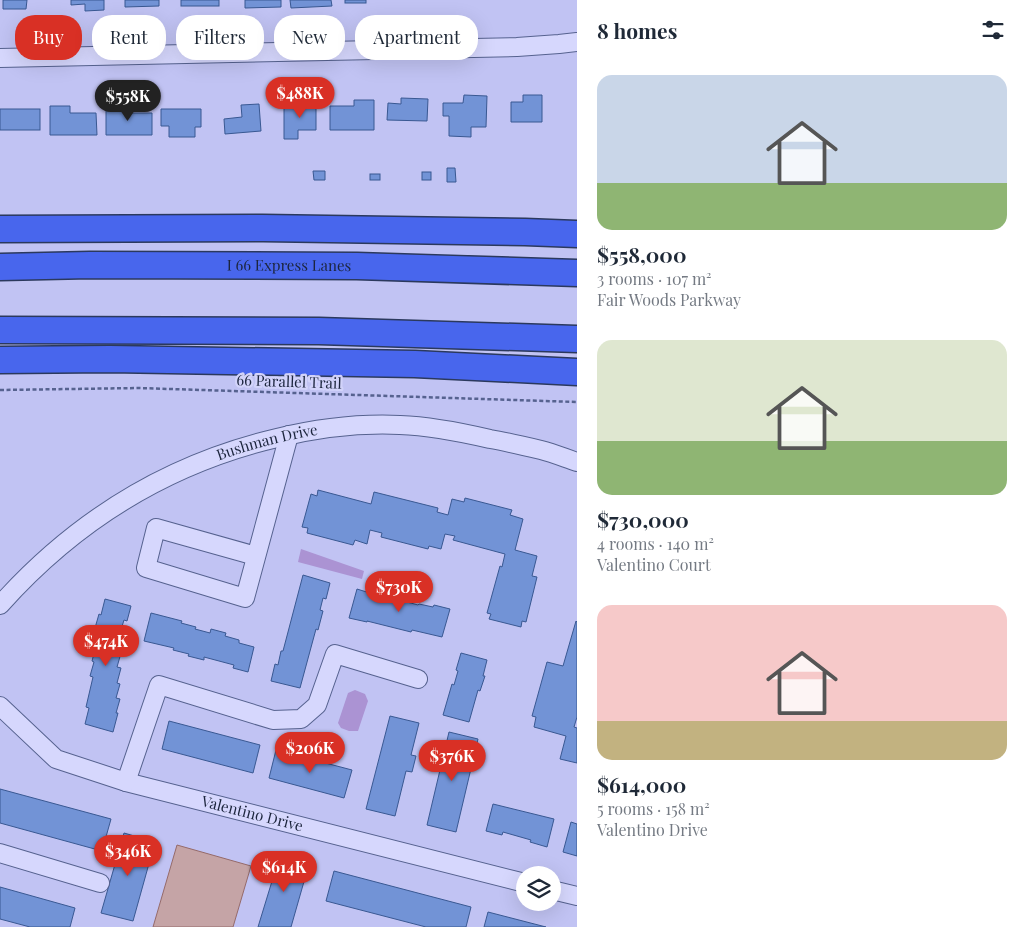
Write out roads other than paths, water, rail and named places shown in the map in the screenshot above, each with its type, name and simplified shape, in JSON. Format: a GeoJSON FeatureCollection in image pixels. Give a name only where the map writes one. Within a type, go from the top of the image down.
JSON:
{"type":"FeatureCollection","features":[{"type":"Feature","properties":{"kind":"highway"},"geometry":{"type":"LineString","coordinates":[[0,229],[262,228],[577,234]]}},
{"type":"Feature","properties":{"kind":"highway","name":"I 66 Express Lanes"},"geometry":{"type":"LineString","coordinates":[[0,267],[90,265],[357,266],[577,273]]}},
{"type":"Feature","properties":{"kind":"highway"},"geometry":{"type":"LineString","coordinates":[[0,330],[319,331],[577,339]]}},
{"type":"Feature","properties":{"kind":"highway"},"geometry":{"type":"LineString","coordinates":[[0,360],[110,359],[405,363],[577,372]]}},
{"type":"Feature","properties":{"kind":"street"},"geometry":{"type":"LineString","coordinates":[[0,58],[517,47],[577,42]]}},
{"type":"Feature","properties":{"kind":"street","name":"Bushman Drive"},"geometry":{"type":"LineString","coordinates":[[0,605],[51,553],[116,505],[162,479],[210,458],[255,443],[311,430],[353,425],[400,424],[441,428],[543,450],[577,462]]}},
{"type":"Feature","properties":{"kind":"street"},"geometry":{"type":"LineString","coordinates":[[256,556],[156,528],[146,568],[245,598],[289,435]]}},
{"type":"Feature","properties":{"kind":"street"},"geometry":{"type":"LineString","coordinates":[[126,782],[159,685],[274,720],[301,719],[317,704],[335,654],[418,679]]}},
{"type":"Feature","properties":{"kind":"street","name":"Valentino Drive"},"geometry":{"type":"LineString","coordinates":[[0,706],[56,759],[126,782],[516,881]]}},
{"type":"Feature","properties":{"kind":"street"},"geometry":{"type":"LineString","coordinates":[[0,853],[100,883]]}},
{"type":"Feature","properties":{"kind":"street"},"geometry":{"type":"LineString","coordinates":[[561,892],[577,896]]}}]}
